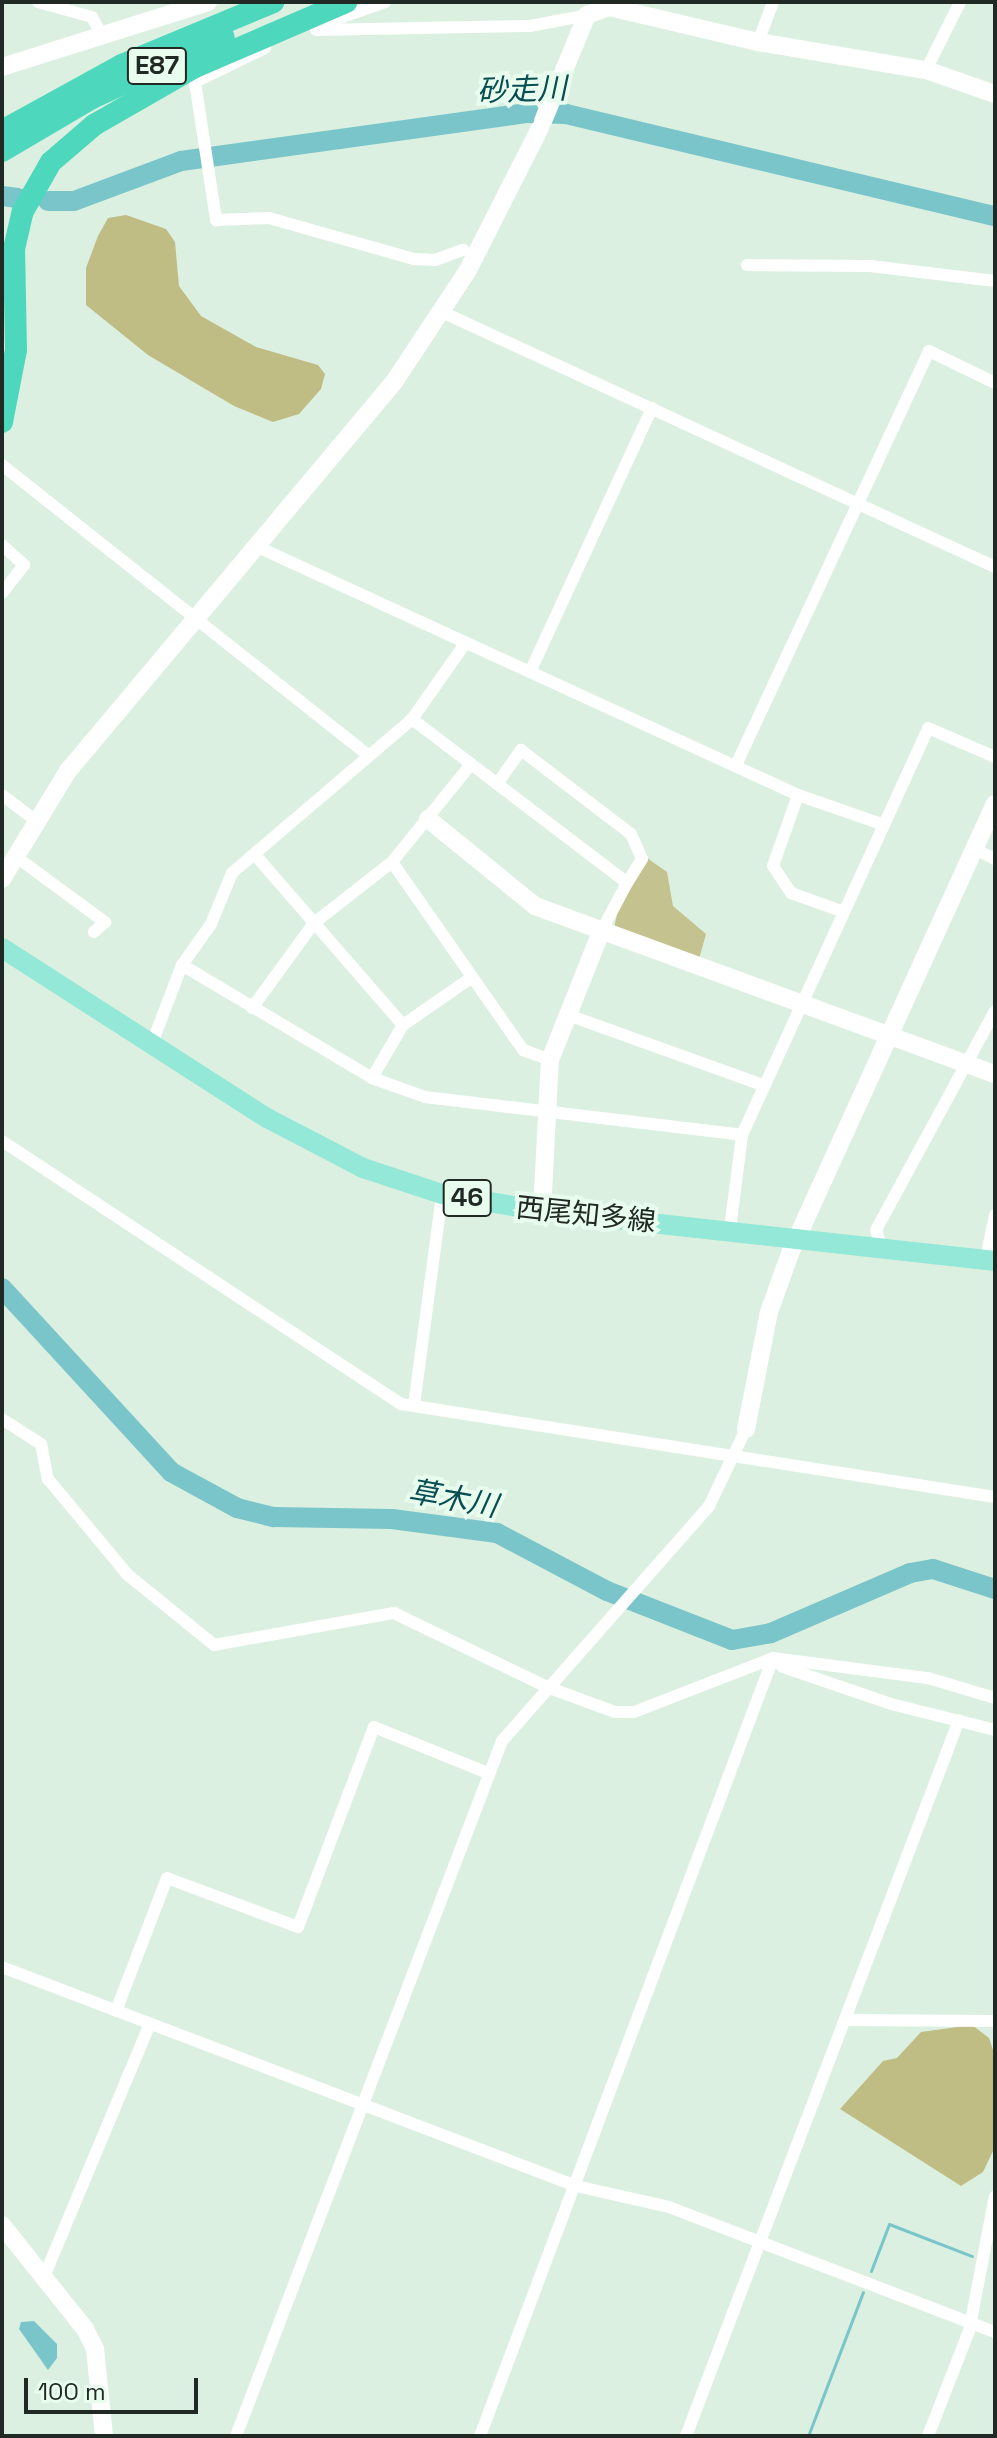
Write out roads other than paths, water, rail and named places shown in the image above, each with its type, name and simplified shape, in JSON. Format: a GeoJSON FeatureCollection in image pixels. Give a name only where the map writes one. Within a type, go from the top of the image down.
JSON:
{"type":"FeatureCollection","features":[{"type":"Feature","properties":{"kind":"highway","name":"E87"},"geometry":{"type":"LineString","coordinates":[[2,131],[62,95],[273,2]]}},
{"type":"Feature","properties":{"kind":"highway","name":"E87"},"geometry":{"type":"LineString","coordinates":[[2,151],[175,57],[323,2]]}},
{"type":"Feature","properties":{"kind":"highway"},"geometry":{"type":"LineString","coordinates":[[2,422],[16,350],[14,249],[23,211],[51,162],[94,125],[193,68],[346,2]]}},
{"type":"Feature","properties":{"kind":"highway"},"geometry":{"type":"LineString","coordinates":[[2,120],[45,94],[62,95]]}},
{"type":"Feature","properties":{"kind":"main road","name":"西尾知多線"},"geometry":{"type":"LineString","coordinates":[[2,948],[151,1046],[309,1141],[363,1168],[442,1194],[542,1211],[730,1229],[991,1260]]}},
{"type":"Feature","properties":{"kind":"street"},"geometry":{"type":"LineString","coordinates":[[38,2],[92,17],[101,34]]}},
{"type":"Feature","properties":{"kind":"street"},"geometry":{"type":"LineString","coordinates":[[2,67],[208,2]]}},
{"type":"Feature","properties":{"kind":"street"},"geometry":{"type":"LineString","coordinates":[[385,2],[309,29],[195,82],[216,220],[269,218],[414,259],[435,260],[463,250]]}},
{"type":"Feature","properties":{"kind":"street"},"geometry":{"type":"LineString","coordinates":[[758,42],[773,2]]}},
{"type":"Feature","properties":{"kind":"street"},"geometry":{"type":"LineString","coordinates":[[926,70],[960,2]]}},
{"type":"Feature","properties":{"kind":"street"},"geometry":{"type":"LineString","coordinates":[[309,29],[506,28],[587,15],[609,7],[758,42],[926,70],[995,94]]}},
{"type":"Feature","properties":{"kind":"street"},"geometry":{"type":"LineString","coordinates":[[2,879],[35,820],[68,771],[360,428],[442,312],[544,118],[587,15]]}},
{"type":"Feature","properties":{"kind":"street"},"geometry":{"type":"LineString","coordinates":[[747,265],[870,266],[995,281]]}},
{"type":"Feature","properties":{"kind":"street"},"geometry":{"type":"LineString","coordinates":[[442,312],[995,567]]}},
{"type":"Feature","properties":{"kind":"street"},"geometry":{"type":"LineString","coordinates":[[736,765],[929,351],[995,383]]}},
{"type":"Feature","properties":{"kind":"street"},"geometry":{"type":"LineString","coordinates":[[530,672],[652,408]]}},
{"type":"Feature","properties":{"kind":"street"},"geometry":{"type":"LineString","coordinates":[[2,465],[368,755]]}},
{"type":"Feature","properties":{"kind":"street"},"geometry":{"type":"LineString","coordinates":[[2,545],[24,565],[2,593]]}},
{"type":"Feature","properties":{"kind":"street"},"geometry":{"type":"LineString","coordinates":[[260,548],[798,795],[884,825]]}},
{"type":"Feature","properties":{"kind":"street"},"geometry":{"type":"LineString","coordinates":[[151,1046],[182,965],[211,924],[232,873],[256,856],[412,719],[465,644]]}},
{"type":"Feature","properties":{"kind":"street"},"geometry":{"type":"LineString","coordinates":[[412,719],[627,883]]}},
{"type":"Feature","properties":{"kind":"street"},"geometry":{"type":"LineString","coordinates":[[730,1229],[742,1135],[928,728],[995,757]]}},
{"type":"Feature","properties":{"kind":"street"},"geometry":{"type":"LineString","coordinates":[[497,784],[521,750],[631,834],[642,859],[601,932],[571,1016],[550,1060],[544,1113],[542,1211]]}},
{"type":"Feature","properties":{"kind":"street"},"geometry":{"type":"LineString","coordinates":[[252,1008],[314,923],[392,862],[471,764]]}},
{"type":"Feature","properties":{"kind":"street"},"geometry":{"type":"LineString","coordinates":[[2,795],[35,820]]}},
{"type":"Feature","properties":{"kind":"street"},"geometry":{"type":"LineString","coordinates":[[798,795],[773,866],[791,893],[844,912]]}},
{"type":"Feature","properties":{"kind":"street"},"geometry":{"type":"LineString","coordinates":[[236,2436],[488,1773],[507,1731],[709,1506],[737,1456],[746,1429],[769,1312],[995,804]]}},
{"type":"Feature","properties":{"kind":"street"},"geometry":{"type":"LineString","coordinates":[[428,819],[535,906],[995,1074]]}},
{"type":"Feature","properties":{"kind":"street"},"geometry":{"type":"LineString","coordinates":[[975,849],[995,859]]}},
{"type":"Feature","properties":{"kind":"street"},"geometry":{"type":"LineString","coordinates":[[15,856],[105,922],[94,932]]}},
{"type":"Feature","properties":{"kind":"street"},"geometry":{"type":"LineString","coordinates":[[256,856],[403,1025]]}},
{"type":"Feature","properties":{"kind":"street"},"geometry":{"type":"LineString","coordinates":[[392,862],[523,1050],[550,1060]]}},
{"type":"Feature","properties":{"kind":"street"},"geometry":{"type":"LineString","coordinates":[[182,965],[372,1078],[425,1097],[742,1135]]}},
{"type":"Feature","properties":{"kind":"street"},"geometry":{"type":"LineString","coordinates":[[372,1078],[403,1025],[471,978]]}},
{"type":"Feature","properties":{"kind":"street"},"geometry":{"type":"LineString","coordinates":[[881,1246],[876,1230],[995,1011]]}},
{"type":"Feature","properties":{"kind":"street"},"geometry":{"type":"LineString","coordinates":[[571,1016],[765,1086]]}},
{"type":"Feature","properties":{"kind":"street"},"geometry":{"type":"LineString","coordinates":[[2,1141],[401,1404],[995,1497]]}},
{"type":"Feature","properties":{"kind":"street"},"geometry":{"type":"LineString","coordinates":[[414,1405],[442,1194]]}},
{"type":"Feature","properties":{"kind":"street"},"geometry":{"type":"LineString","coordinates":[[991,1260],[995,1215]]}},
{"type":"Feature","properties":{"kind":"street"},"geometry":{"type":"LineString","coordinates":[[2,1419],[41,1444],[48,1479],[128,1575],[214,1645],[394,1613],[547,1687],[615,1712],[634,1712],[773,1658],[928,1678],[995,1698]]}},
{"type":"Feature","properties":{"kind":"street"},"geometry":{"type":"LineString","coordinates":[[773,1658],[819,1680],[995,1730]]}},
{"type":"Feature","properties":{"kind":"street"},"geometry":{"type":"LineString","coordinates":[[480,2436],[773,1658]]}},
{"type":"Feature","properties":{"kind":"street"},"geometry":{"type":"LineString","coordinates":[[686,2436],[959,1720]]}},
{"type":"Feature","properties":{"kind":"street"},"geometry":{"type":"LineString","coordinates":[[116,2011],[167,1878],[298,1927],[374,1727],[488,1773]]}},
{"type":"Feature","properties":{"kind":"street"},"geometry":{"type":"LineString","coordinates":[[2,1967],[576,2186],[669,2207],[995,2332]]}},
{"type":"Feature","properties":{"kind":"street"},"geometry":{"type":"LineString","coordinates":[[846,2020],[995,2021]]}},
{"type":"Feature","properties":{"kind":"street"},"geometry":{"type":"LineString","coordinates":[[44,2277],[150,2023]]}},
{"type":"Feature","properties":{"kind":"street"},"geometry":{"type":"LineString","coordinates":[[928,2436],[971,2323],[995,2196]]}},
{"type":"Feature","properties":{"kind":"street"},"geometry":{"type":"LineString","coordinates":[[2,2225],[95,2349],[104,2436]]}},
{"type":"Feature","properties":{"kind":"water"},"geometry":{"type":"Polygon","coordinates":[[[34,2321],[57,2344],[57,2358],[48,2370],[19,2329],[21,2322],[34,2321]]]}},
{"type":"Feature","properties":{"kind":"waterway","name":"砂走川"},"geometry":{"type":"LineString","coordinates":[[48,201],[74,201],[181,161],[526,113],[566,114],[995,216]]}},
{"type":"Feature","properties":{"kind":"waterway","name":"砂走川"},"geometry":{"type":"LineString","coordinates":[[2,196],[18,198]]}},
{"type":"Feature","properties":{"kind":"waterway","name":"草木川"},"geometry":{"type":"LineString","coordinates":[[2,1288],[171,1472],[237,1508],[274,1517],[392,1519],[497,1533],[607,1591],[732,1640],[771,1633],[910,1573],[933,1569],[995,1589]]}},
{"type":"Feature","properties":{"kind":"waterway"},"geometry":{"type":"LineString","coordinates":[[871,2271],[889,2224],[972,2256]]}},
{"type":"Feature","properties":{"kind":"waterway"},"geometry":{"type":"LineString","coordinates":[[808,2436],[863,2292]]}}]}
